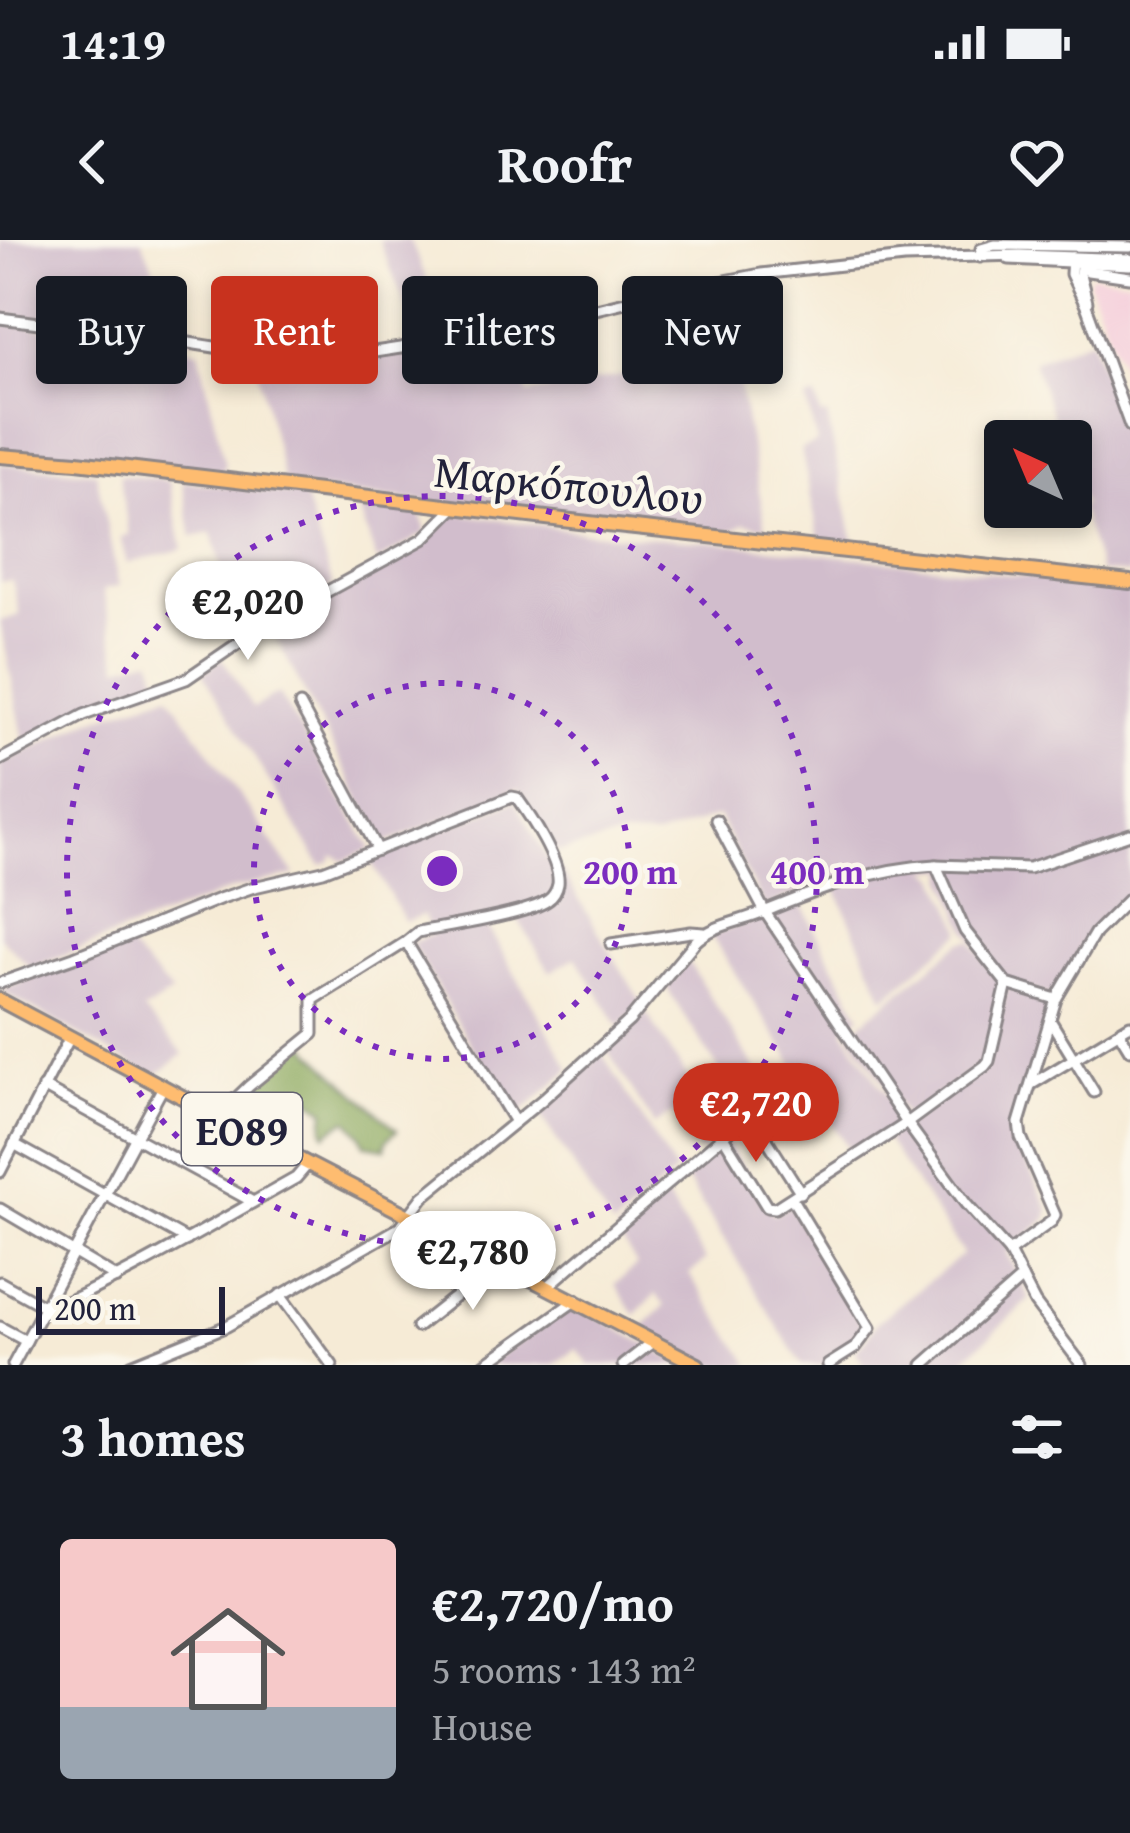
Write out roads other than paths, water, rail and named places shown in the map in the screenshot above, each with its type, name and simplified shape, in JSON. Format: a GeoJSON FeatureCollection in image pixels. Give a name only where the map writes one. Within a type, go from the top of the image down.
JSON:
{"type":"FeatureCollection","features":[{"type":"Feature","properties":{"kind":"main road","name":"Μαρκόπουλου"},"geometry":{"type":"LineString","coordinates":[[0,456],[1130,581]]}},
{"type":"Feature","properties":{"kind":"main road","name":"ΕΟ89"},"geometry":{"type":"LineString","coordinates":[[0,1000],[698,1365]]}},
{"type":"Feature","properties":{"kind":"street"},"geometry":{"type":"LineString","coordinates":[[980,257],[981,249],[994,245],[1130,247]]}},
{"type":"Feature","properties":{"kind":"street"},"geometry":{"type":"LineString","coordinates":[[0,318],[310,362],[497,333],[742,277],[904,258],[1020,254],[1130,262]]}},
{"type":"Feature","properties":{"kind":"street"},"geometry":{"type":"LineString","coordinates":[[1077,260],[1088,271],[1130,277]]}},
{"type":"Feature","properties":{"kind":"street"},"geometry":{"type":"LineString","coordinates":[[1077,260],[1070,274],[1130,426]]}},
{"type":"Feature","properties":{"kind":"street"},"geometry":{"type":"LineString","coordinates":[[0,760],[84,716],[186,680],[296,608],[423,539],[455,507]]}},
{"type":"Feature","properties":{"kind":"street"},"geometry":{"type":"LineString","coordinates":[[300,706],[378,850]]}},
{"type":"Feature","properties":{"kind":"street"},"geometry":{"type":"LineString","coordinates":[[0,983],[199,906],[323,871],[512,797],[520,803],[557,871],[553,896],[526,910],[418,932],[313,1000],[314,1034],[218,1116]]}},
{"type":"Feature","properties":{"kind":"street"},"geometry":{"type":"LineString","coordinates":[[716,820],[765,912],[907,1124],[966,1204],[1009,1252],[1035,1303],[1082,1365]]}},
{"type":"Feature","properties":{"kind":"street"},"geometry":{"type":"LineString","coordinates":[[611,944],[704,933],[814,890],[912,866],[1029,868],[1126,835],[1130,850]]}},
{"type":"Feature","properties":{"kind":"street"},"geometry":{"type":"LineString","coordinates":[[936,866],[965,932],[1006,984],[1056,999]]}},
{"type":"Feature","properties":{"kind":"street"},"geometry":{"type":"LineString","coordinates":[[1009,1252],[1054,1215],[1019,1130],[1056,999],[1095,933],[1130,898]]}},
{"type":"Feature","properties":{"kind":"street"},"geometry":{"type":"LineString","coordinates":[[131,1365],[227,1326],[384,1238],[410,1217],[423,1197],[629,1021],[704,933]]}},
{"type":"Feature","properties":{"kind":"street"},"geometry":{"type":"LineString","coordinates":[[406,942],[515,1122]]}},
{"type":"Feature","properties":{"kind":"street"},"geometry":{"type":"LineString","coordinates":[[723,1136],[767,1207],[775,1208],[907,1124],[989,1061],[1006,984]]}},
{"type":"Feature","properties":{"kind":"street"},"geometry":{"type":"LineString","coordinates":[[1050,1019],[1094,1092]]}},
{"type":"Feature","properties":{"kind":"street"},"geometry":{"type":"LineString","coordinates":[[1031,1085],[1130,1025]]}},
{"type":"Feature","properties":{"kind":"street"},"geometry":{"type":"LineString","coordinates":[[1119,1032],[1130,1050]]}},
{"type":"Feature","properties":{"kind":"street"},"geometry":{"type":"LineString","coordinates":[[0,1172],[70,1037]]}},
{"type":"Feature","properties":{"kind":"street"},"geometry":{"type":"LineString","coordinates":[[44,1087],[253,1202]]}},
{"type":"Feature","properties":{"kind":"street"},"geometry":{"type":"LineString","coordinates":[[14,1365],[163,1087]]}},
{"type":"Feature","properties":{"kind":"street"},"geometry":{"type":"LineString","coordinates":[[547,1287],[750,1113],[870,1328],[854,1348],[828,1365]]}},
{"type":"Feature","properties":{"kind":"street"},"geometry":{"type":"LineString","coordinates":[[14,1144],[187,1240]]}},
{"type":"Feature","properties":{"kind":"street"},"geometry":{"type":"LineString","coordinates":[[43,1310],[187,1240],[296,1178],[308,1164]]}},
{"type":"Feature","properties":{"kind":"street"},"geometry":{"type":"LineString","coordinates":[[0,1209],[117,1278]]}},
{"type":"Feature","properties":{"kind":"street"},"geometry":{"type":"LineString","coordinates":[[417,1327],[499,1262]]}},
{"type":"Feature","properties":{"kind":"street"},"geometry":{"type":"LineString","coordinates":[[923,1365],[1022,1278]]}},
{"type":"Feature","properties":{"kind":"street"},"geometry":{"type":"LineString","coordinates":[[0,1282],[43,1310]]}},
{"type":"Feature","properties":{"kind":"street"},"geometry":{"type":"LineString","coordinates":[[280,1295],[332,1365]]}},
{"type":"Feature","properties":{"kind":"street"},"geometry":{"type":"LineString","coordinates":[[484,1365],[576,1300]]}},
{"type":"Feature","properties":{"kind":"street"},"geometry":{"type":"LineString","coordinates":[[0,1327],[26,1341]]}},
{"type":"Feature","properties":{"kind":"street"},"geometry":{"type":"LineString","coordinates":[[623,1365],[654,1341]]}},
{"type":"Feature","properties":{"kind":"street"},"geometry":{"type":"LineString","coordinates":[[161,1352],[171,1365]]}}]}
